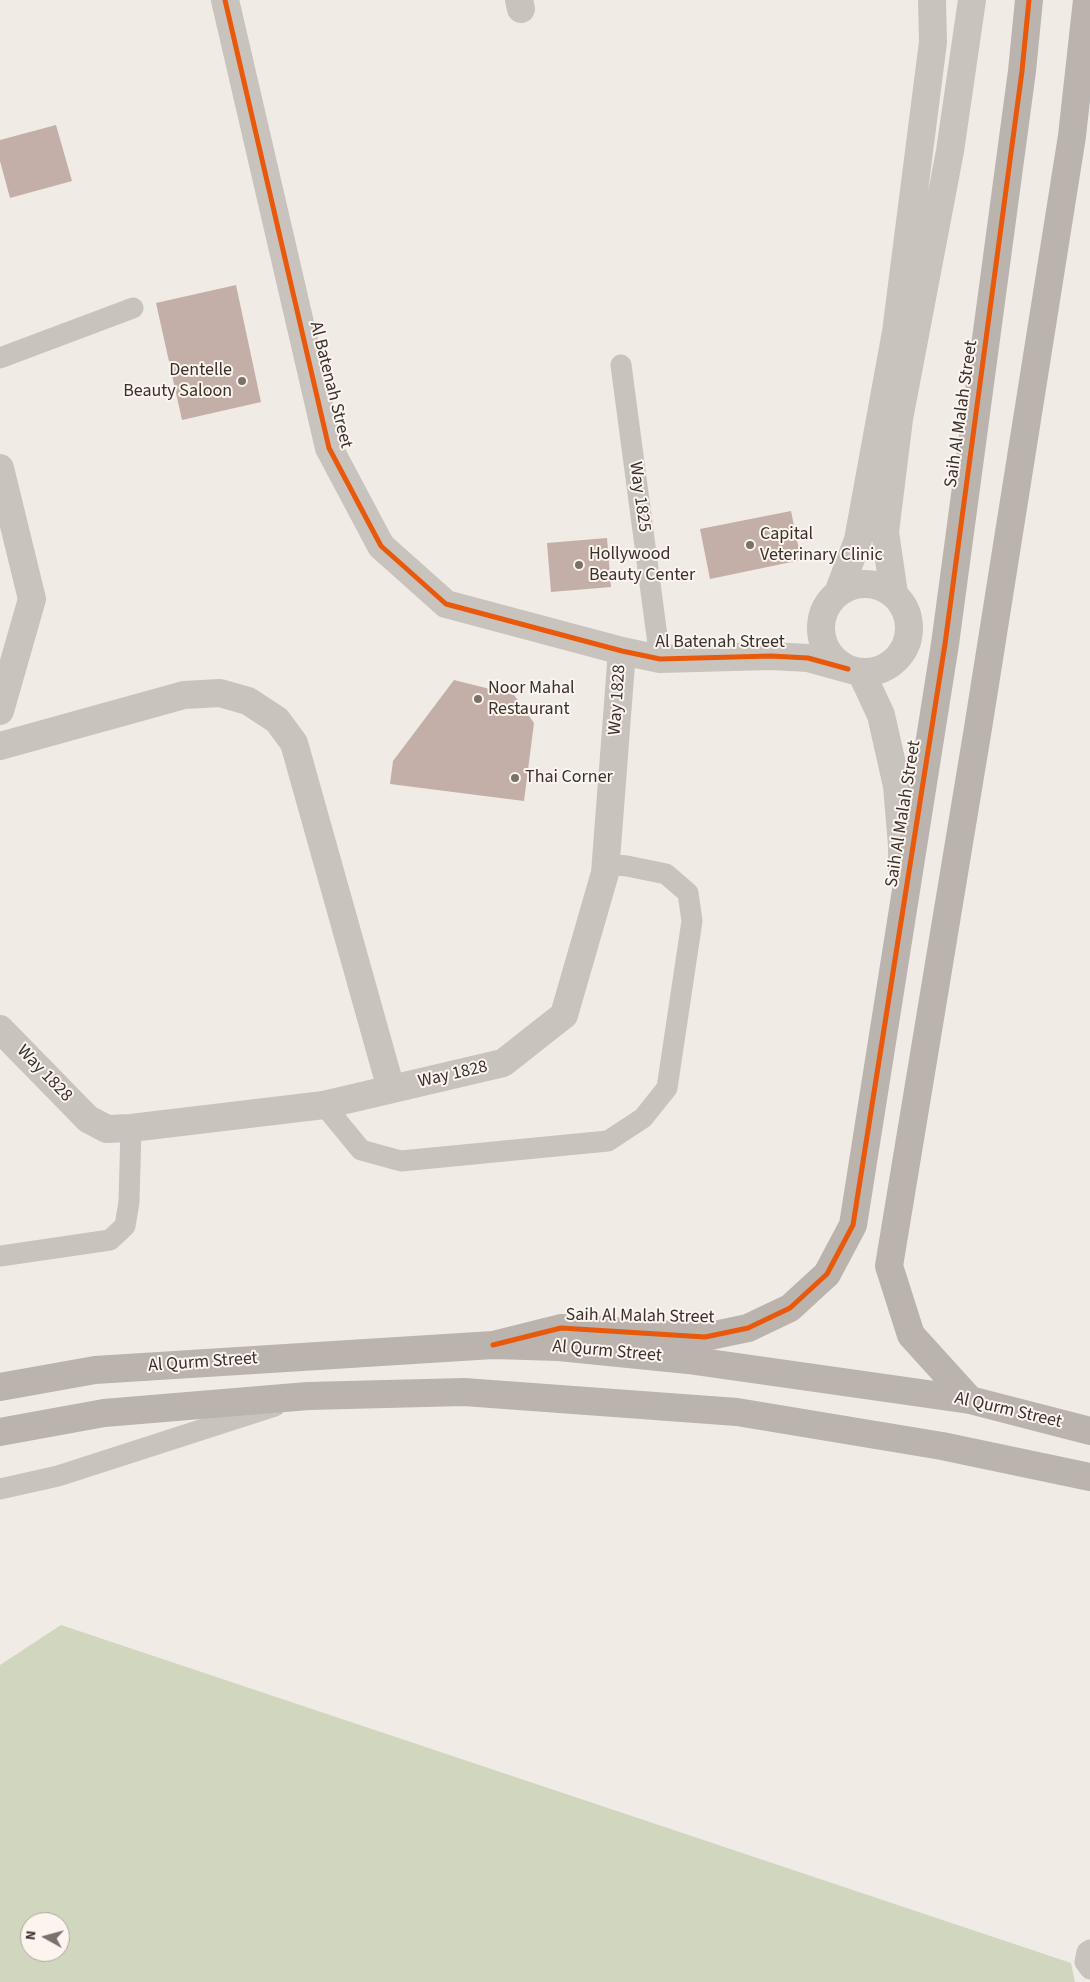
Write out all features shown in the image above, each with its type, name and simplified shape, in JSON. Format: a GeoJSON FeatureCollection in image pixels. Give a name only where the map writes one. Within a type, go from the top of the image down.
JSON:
{"type":"FeatureCollection","features":[{"type":"Feature","properties":{"kind":"street","name":"Al Batenah Street"},"geometry":{"type":"LineString","coordinates":[[225,0],[329,448],[381,546],[446,604],[622,651],[660,659],[771,656],[808,658],[854,670]]}},
{"type":"Feature","properties":{"kind":"street"},"geometry":{"type":"LineString","coordinates":[[831,603],[849,587],[860,584],[872,584],[894,594],[903,605],[908,618],[909,631],[905,645],[898,657],[888,666],[874,671],[854,670],[837,662],[828,652],[823,640],[821,627],[831,603],[858,540],[896,332],[933,42],[932,0]]}},
{"type":"Feature","properties":{"kind":"street"},"geometry":{"type":"LineString","coordinates":[[894,594],[885,532],[899,419],[950,151],[972,0]]}},
{"type":"Feature","properties":{"kind":"street","name":"Saih Al Malah Street"},"geometry":{"type":"LineString","coordinates":[[493,1345],[561,1328],[705,1337],[748,1328],[790,1308],[827,1274],[852,1225],[945,644],[1021,81],[1030,0]]}},
{"type":"Feature","properties":{"kind":"street"},"geometry":{"type":"LineString","coordinates":[[970,1400],[912,1335],[889,1266],[988,668],[1072,136],[1086,31],[1087,0]]}},
{"type":"Feature","properties":{"kind":"street"},"geometry":{"type":"LineString","coordinates":[[0,468],[32,599],[0,711]]}},
{"type":"Feature","properties":{"kind":"street","name":"Al Batenah Street"},"geometry":{"type":"LineString","coordinates":[[771,656],[803,636],[831,603]]}},
{"type":"Feature","properties":{"kind":"street","name":"Way 1828"},"geometry":{"type":"LineString","coordinates":[[0,1029],[88,1119],[107,1129],[131,1128],[324,1105],[503,1063],[564,1015],[605,873],[622,651]]}},
{"type":"Feature","properties":{"kind":"street"},"geometry":{"type":"LineString","coordinates":[[854,670],[881,715],[897,786],[902,845],[902,913]]}},
{"type":"Feature","properties":{"kind":"street"},"geometry":{"type":"LineString","coordinates":[[0,746],[184,695],[220,693],[248,701],[277,720],[294,743],[391,1089]]}},
{"type":"Feature","properties":{"kind":"street","name":"Al Qurm Street"},"geometry":{"type":"LineString","coordinates":[[0,1387],[95,1370],[493,1345],[559,1347],[688,1360],[970,1400],[1090,1431]]}},
{"type":"Feature","properties":{"kind":"street"},"geometry":{"type":"LineString","coordinates":[[0,1432],[104,1413],[308,1396],[464,1392],[737,1412],[942,1446],[1090,1477]]}},
{"type":"Feature","properties":{"kind":"lane"},"geometry":{"type":"LineString","coordinates":[[0,358],[133,308]]}},
{"type":"Feature","properties":{"kind":"lane","name":"Way 1825"},"geometry":{"type":"LineString","coordinates":[[621,365],[660,659]]}},
{"type":"Feature","properties":{"kind":"lane"},"geometry":{"type":"LineString","coordinates":[[324,1105],[361,1150],[401,1160],[608,1141],[644,1118],[667,1088],[692,921],[688,893],[666,874],[627,866],[605,864]]}},
{"type":"Feature","properties":{"kind":"lane"},"geometry":{"type":"LineString","coordinates":[[0,1256],[110,1240],[125,1226],[129,1202],[131,1128]]}},
{"type":"Feature","properties":{"kind":"lane"},"geometry":{"type":"LineString","coordinates":[[0,1489],[58,1476],[308,1396]]}},
{"type":"Feature","properties":{"kind":"lane"},"geometry":{"type":"LineString","coordinates":[[1090,1950],[1087,1952],[1085,1962],[1090,1969]]}},
{"type":"Feature","properties":{"kind":"green space"},"geometry":{"type":"Polygon","coordinates":[[[61,1625],[1071,1963],[1075,1982],[0,1982],[0,1665],[61,1625]]]}},
{"type":"Feature","properties":{"kind":"building"},"geometry":{"type":"Polygon","coordinates":[[[56,125],[72,181],[10,198],[0,161],[0,140],[56,125]]]}},
{"type":"Feature","properties":{"kind":"building"},"geometry":{"type":"Polygon","coordinates":[[[236,285],[261,402],[182,420],[156,303],[236,285]]]}},
{"type":"Feature","properties":{"kind":"building","name":"Capital Veterinary Clinic"},"geometry":{"type":"Polygon","coordinates":[[[791,511],[801,560],[710,579],[700,529],[791,511]]]}},
{"type":"Feature","properties":{"kind":"building","name":"Hollywood Beauty Center"},"geometry":{"type":"Polygon","coordinates":[[[607,538],[611,587],[551,592],[547,543],[607,538]]]}},
{"type":"Feature","properties":{"kind":"building"},"geometry":{"type":"Polygon","coordinates":[[[454,680],[514,695],[534,723],[524,801],[390,784],[393,761],[454,680]]]}},
{"type":"Feature","properties":{"kind":"cycle path"},"geometry":{"type":"LineString","coordinates":[[225,0],[329,448],[381,546],[446,604],[622,651],[660,659],[771,656],[808,658],[848,669]]}},
{"type":"Feature","properties":{"kind":"cycle path"},"geometry":{"type":"LineString","coordinates":[[493,1345],[561,1328],[705,1337],[748,1328],[790,1308],[827,1274],[853,1225],[945,644],[1022,71],[1029,0]]}},
{"type":"Feature","properties":{"kind":"place","name":"Dentelle Beauty Saloon"},"geometry":{"type":"Point","coordinates":[242,381]}},
{"type":"Feature","properties":{"kind":"place","name":"Capital Veterinary Clinic"},"geometry":{"type":"Point","coordinates":[750,545]}},
{"type":"Feature","properties":{"kind":"place","name":"Hollywood Beauty Center"},"geometry":{"type":"Point","coordinates":[579,565]}},
{"type":"Feature","properties":{"kind":"place","name":"Noor Mahal Restaurant"},"geometry":{"type":"Point","coordinates":[478,699]}},
{"type":"Feature","properties":{"kind":"place","name":"Thai Corner"},"geometry":{"type":"Point","coordinates":[515,778]}}]}
